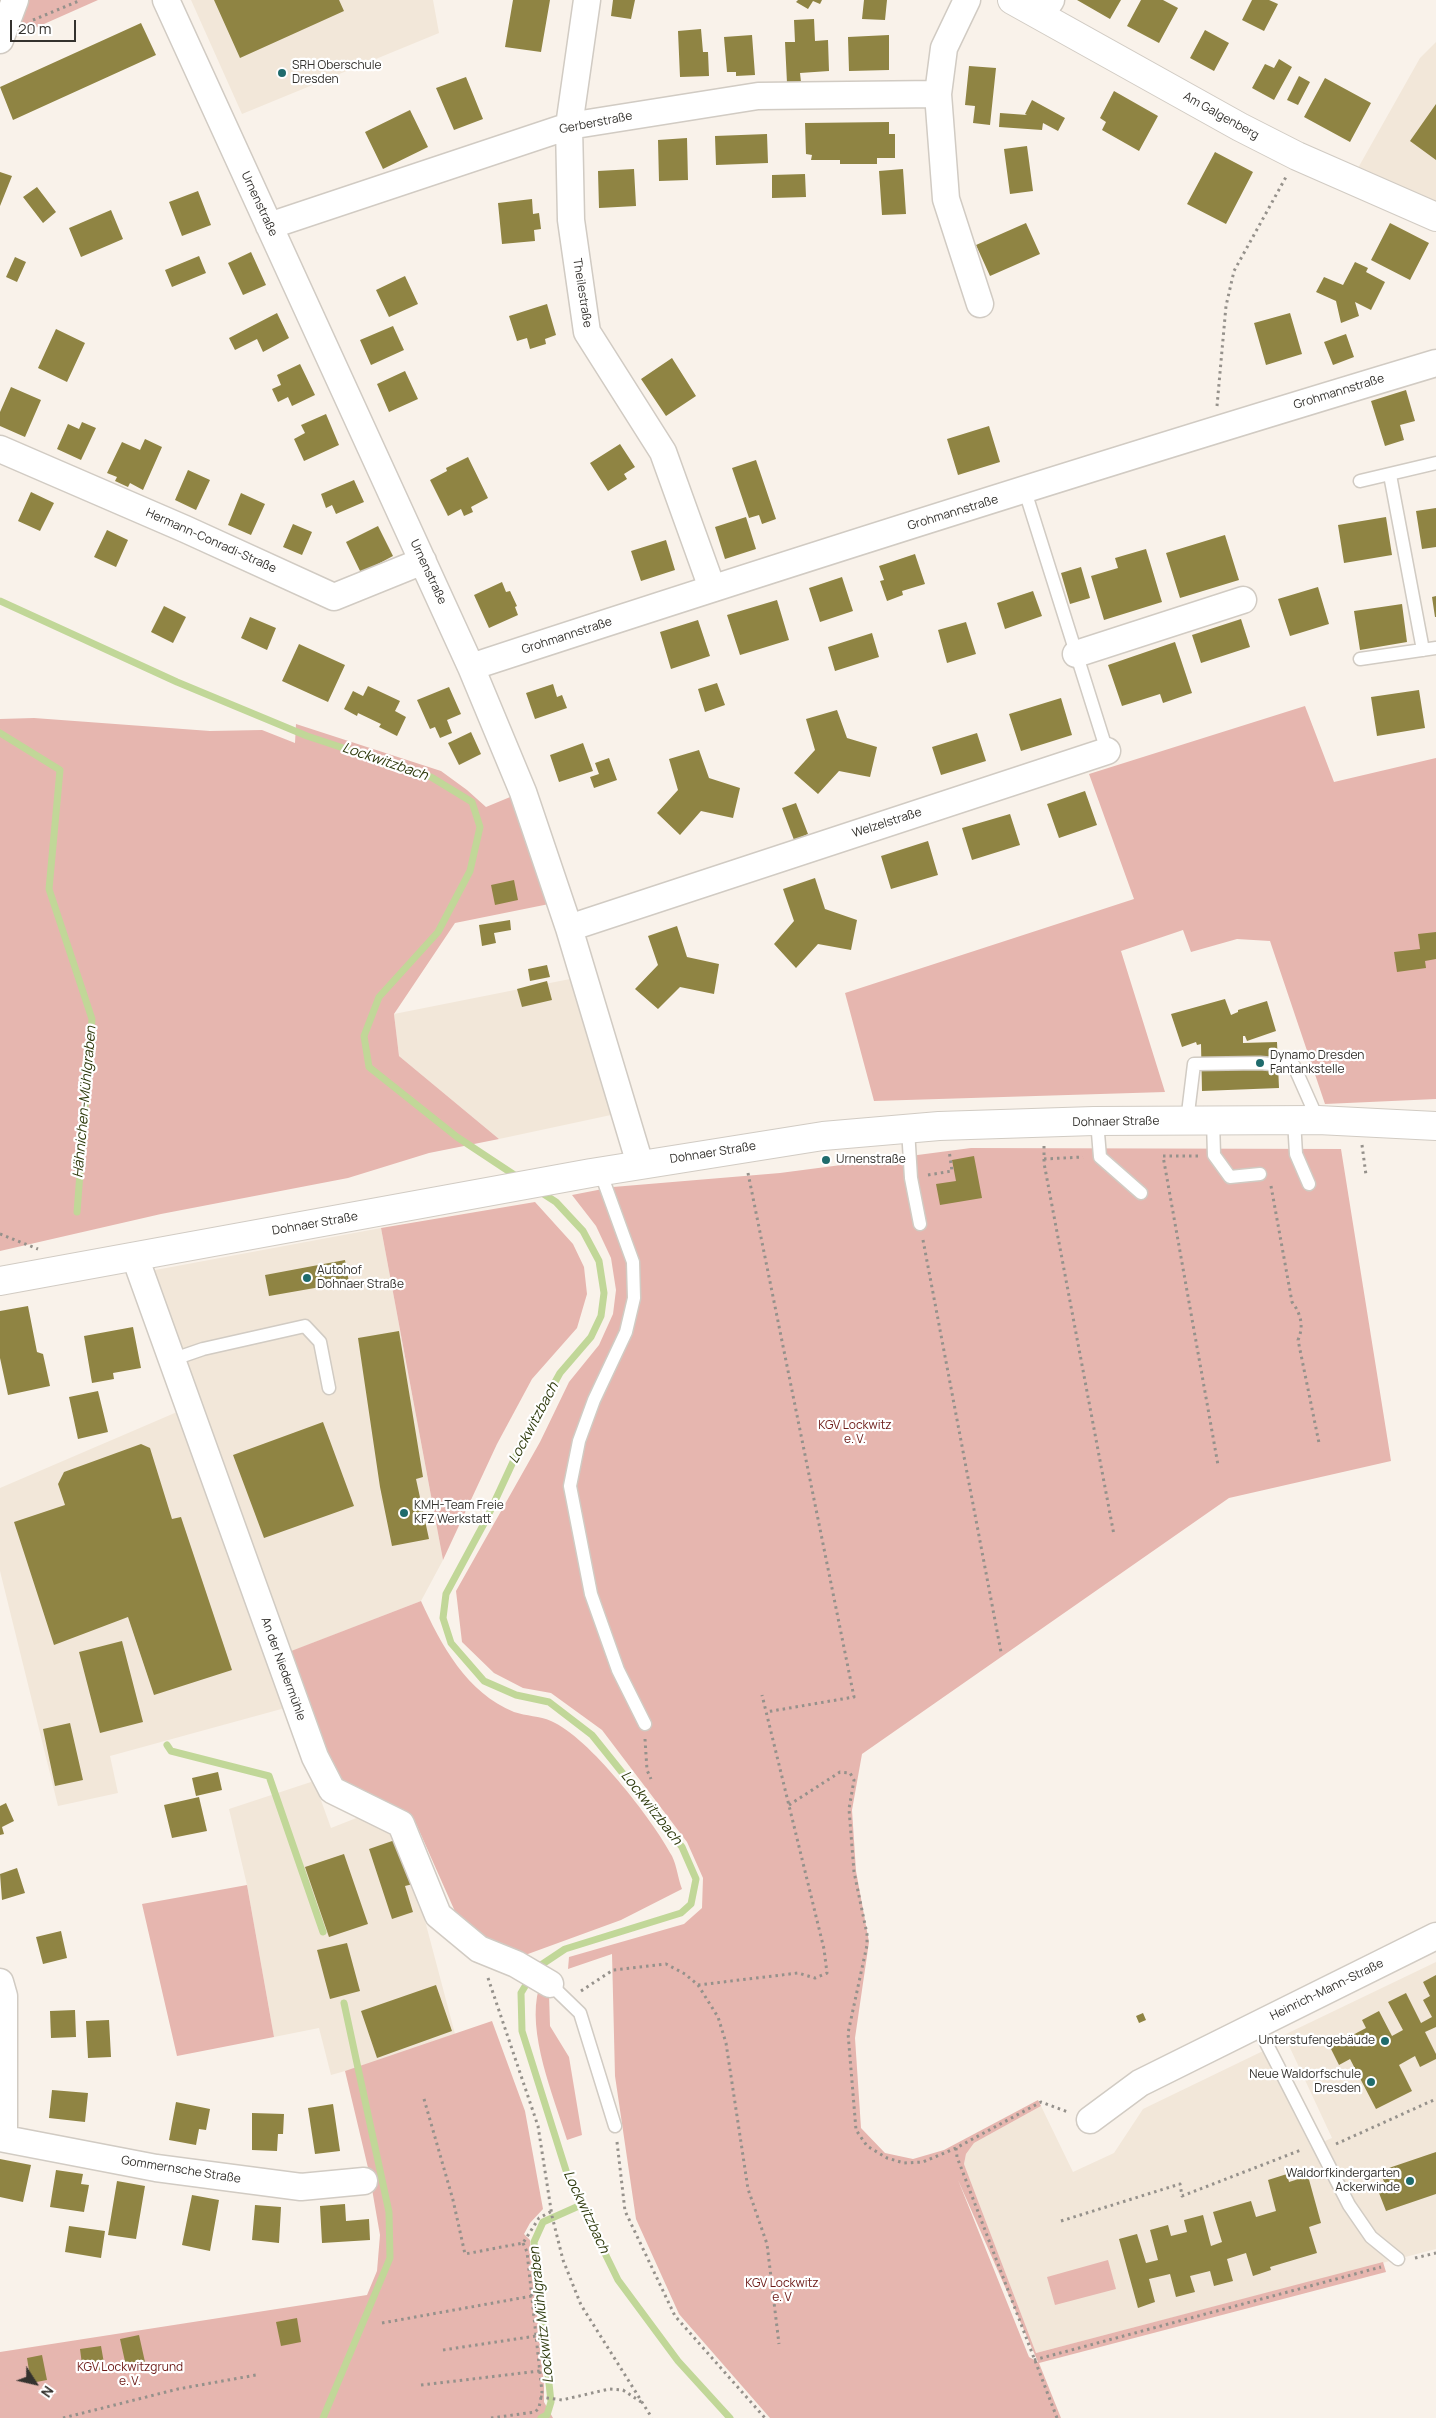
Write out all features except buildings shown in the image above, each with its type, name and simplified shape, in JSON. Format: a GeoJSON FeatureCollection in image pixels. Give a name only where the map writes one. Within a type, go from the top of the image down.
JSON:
{"type":"FeatureCollection","features":[{"type":"Feature","properties":{"kind":"main road","name":"Am Galgenberg"},"geometry":{"type":"LineString","coordinates":[[1012,0],[1046,8],[1240,127],[1297,156],[1436,217]]}},
{"type":"Feature","properties":{"kind":"main road","name":"Dohnaer Straße"},"geometry":{"type":"LineString","coordinates":[[0,1281],[640,1164],[823,1136],[908,1129],[1097,1121],[1306,1120],[1436,1126]]}},
{"type":"Feature","properties":{"kind":"street"},"geometry":{"type":"LineString","coordinates":[[2,34],[15,0]]}},
{"type":"Feature","properties":{"kind":"street","name":"Urnenstraße"},"geometry":{"type":"LineString","coordinates":[[166,0],[471,667],[523,792],[569,928],[640,1164]]}},
{"type":"Feature","properties":{"kind":"street","name":"Theilestraße"},"geometry":{"type":"LineString","coordinates":[[587,0],[569,126],[571,220],[587,332],[663,452],[712,588]]}},
{"type":"Feature","properties":{"kind":"street"},"geometry":{"type":"LineString","coordinates":[[967,0],[944,48],[938,94],[946,199],[980,304]]}},
{"type":"Feature","properties":{"kind":"street","name":"Gerberstraße"},"geometry":{"type":"LineString","coordinates":[[269,226],[569,126],[758,96],[938,94]]}},
{"type":"Feature","properties":{"kind":"street","name":"Grohmannstraße"},"geometry":{"type":"LineString","coordinates":[[471,667],[712,588],[1025,491],[1215,429],[1436,364]]}},
{"type":"Feature","properties":{"kind":"street","name":"Hermann-Conradi-Straße"},"geometry":{"type":"LineString","coordinates":[[0,449],[185,529],[334,597],[423,562]]}},
{"type":"Feature","properties":{"kind":"street"},"geometry":{"type":"LineString","coordinates":[[1076,654],[1243,600]]}},
{"type":"Feature","properties":{"kind":"street","name":"Welzelstraße"},"geometry":{"type":"LineString","coordinates":[[569,928],[1108,751]]}},
{"type":"Feature","properties":{"kind":"street","name":"An der Niedermühle"},"geometry":{"type":"LineString","coordinates":[[135,1257],[315,1757],[332,1790],[401,1824],[438,1915],[479,1949],[516,1964],[558,1992]]}},
{"type":"Feature","properties":{"kind":"street","name":"Heinrich-Mann-Straße"},"geometry":{"type":"LineString","coordinates":[[1090,2120],[1140,2083],[1436,1936]]}},
{"type":"Feature","properties":{"kind":"street"},"geometry":{"type":"LineString","coordinates":[[0,1982],[4,1996],[2,2138]]}},
{"type":"Feature","properties":{"kind":"street","name":"Gommernsche Straße"},"geometry":{"type":"LineString","coordinates":[[2,2138],[156,2168],[301,2187],[364,2181]]}},
{"type":"Feature","properties":{"kind":"lane"},"geometry":{"type":"LineString","coordinates":[[1360,481],[1436,463]]}},
{"type":"Feature","properties":{"kind":"lane"},"geometry":{"type":"LineString","coordinates":[[1360,659],[1430,649],[1390,475]]}},
{"type":"Feature","properties":{"kind":"lane","name":"Welzelstraße"},"geometry":{"type":"LineString","coordinates":[[1025,491],[1108,751]]}},
{"type":"Feature","properties":{"kind":"lane"},"geometry":{"type":"LineString","coordinates":[[1260,1174],[1230,1177],[1214,1155],[1200,1121],[1194,1064],[1260,1063],[1294,1066],[1306,1120],[1296,1154],[1309,1184]]}},
{"type":"Feature","properties":{"kind":"lane"},"geometry":{"type":"LineString","coordinates":[[1097,1121],[1100,1157],[1141,1193]]}},
{"type":"Feature","properties":{"kind":"lane"},"geometry":{"type":"LineString","coordinates":[[908,1129],[911,1178],[920,1224]]}},
{"type":"Feature","properties":{"kind":"lane"},"geometry":{"type":"LineString","coordinates":[[595,1172],[633,1262],[634,1298],[626,1332],[594,1400],[579,1441],[570,1486],[591,1594],[618,1670],[645,1724]]}},
{"type":"Feature","properties":{"kind":"lane"},"geometry":{"type":"LineString","coordinates":[[171,1360],[202,1349],[305,1326],[320,1342],[329,1388]]}},
{"type":"Feature","properties":{"kind":"lane"},"geometry":{"type":"LineString","coordinates":[[558,1992],[580,2013],[615,2126]]}},
{"type":"Feature","properties":{"kind":"lane"},"geometry":{"type":"LineString","coordinates":[[1258,2025],[1349,2205],[1371,2237],[1398,2259]]}},
{"type":"Feature","properties":{"kind":"path"},"geometry":{"type":"LineString","coordinates":[[2,34],[80,0]]}},
{"type":"Feature","properties":{"kind":"path"},"geometry":{"type":"LineString","coordinates":[[1215,429],[1226,306],[1234,271],[1297,156]]}},
{"type":"Feature","properties":{"kind":"path"},"geometry":{"type":"LineString","coordinates":[[1043,1123],[1044,1159],[1114,1535]]}},
{"type":"Feature","properties":{"kind":"path"},"geometry":{"type":"LineString","coordinates":[[911,1178],[952,1171],[949,1147]]}},
{"type":"Feature","properties":{"kind":"path"},"geometry":{"type":"LineString","coordinates":[[1214,1155],[1163,1156],[1218,1464]]}},
{"type":"Feature","properties":{"kind":"path"},"geometry":{"type":"LineString","coordinates":[[1044,1159],[1100,1157]]}},
{"type":"Feature","properties":{"kind":"path"},"geometry":{"type":"LineString","coordinates":[[1260,1174],[1268,1172],[1292,1302],[1298,1311],[1302,1329],[1298,1340],[1320,1443]]}},
{"type":"Feature","properties":{"kind":"path"},"geometry":{"type":"LineString","coordinates":[[748,1174],[854,1697],[766,1712]]}},
{"type":"Feature","properties":{"kind":"path"},"geometry":{"type":"LineString","coordinates":[[920,1224],[1001,1652]]}},
{"type":"Feature","properties":{"kind":"path"},"geometry":{"type":"LineString","coordinates":[[698,1985],[798,1973],[815,1978],[827,1973],[824,1949],[762,1695]]}},
{"type":"Feature","properties":{"kind":"path"},"geometry":{"type":"LineString","coordinates":[[645,1724],[647,1770],[651,1779]]}},
{"type":"Feature","properties":{"kind":"path"},"geometry":{"type":"LineString","coordinates":[[789,1805],[840,1772],[850,1773],[854,1780],[849,1809],[853,1863],[867,1945],[848,2033],[856,2130],[867,2146],[887,2158],[904,2163],[923,2162],[956,2148],[1041,2102],[1090,2120]]}},
{"type":"Feature","properties":{"kind":"path"},"geometry":{"type":"LineString","coordinates":[[479,1949],[538,2126],[552,2213],[563,2260],[582,2305],[652,2418]]}},
{"type":"Feature","properties":{"kind":"path"},"geometry":{"type":"LineString","coordinates":[[558,1992],[613,1970],[666,1964],[685,1974],[698,1985],[718,2017],[726,2043],[748,2189],[767,2244],[779,2344]]}},
{"type":"Feature","properties":{"kind":"path"},"geometry":{"type":"LineString","coordinates":[[424,2099],[465,2254],[523,2243],[539,2218],[552,2213]]}},
{"type":"Feature","properties":{"kind":"path"},"geometry":{"type":"LineString","coordinates":[[1335,2145],[1436,2099]]}},
{"type":"Feature","properties":{"kind":"path"},"geometry":{"type":"LineString","coordinates":[[615,2126],[625,2211],[675,2316],[765,2418]]}},
{"type":"Feature","properties":{"kind":"path"},"geometry":{"type":"LineString","coordinates":[[1061,2221],[1180,2184],[1182,2196],[1318,2144]]}},
{"type":"Feature","properties":{"kind":"path"},"geometry":{"type":"LineString","coordinates":[[956,2148],[957,2157],[1057,2418]]}},
{"type":"Feature","properties":{"kind":"path"},"geometry":{"type":"LineString","coordinates":[[491,2418],[535,2412],[539,2408],[540,2370],[527,2252],[523,2243]]}},
{"type":"Feature","properties":{"kind":"path"},"geometry":{"type":"LineString","coordinates":[[1034,2360],[1384,2266]]}},
{"type":"Feature","properties":{"kind":"path"},"geometry":{"type":"LineString","coordinates":[[382,2323],[532,2296]]}},
{"type":"Feature","properties":{"kind":"path"},"geometry":{"type":"LineString","coordinates":[[443,2350],[536,2336]]}},
{"type":"Feature","properties":{"kind":"path"},"geometry":{"type":"LineString","coordinates":[[421,2385],[540,2370]]}},
{"type":"Feature","properties":{"kind":"path"},"geometry":{"type":"LineString","coordinates":[[63,2418],[178,2389],[256,2375]]}},
{"type":"Feature","properties":{"kind":"path"},"geometry":{"type":"LineString","coordinates":[[540,2397],[562,2400],[609,2389],[623,2390],[643,2404]]}},
{"type":"Feature","properties":{"kind":"shaded area","name":"SRH Oberschule Dresden"},"geometry":{"type":"Polygon","coordinates":[[[191,0],[433,0],[439,33],[242,114],[191,0]]]}},
{"type":"Feature","properties":{"kind":"shaded area"},"geometry":{"type":"Polygon","coordinates":[[[1436,42],[1436,203],[1358,168],[1420,58],[1436,42]]]}},
{"type":"Feature","properties":{"kind":"shaded area"},"geometry":{"type":"Polygon","coordinates":[[[570,979],[611,1115],[499,1139],[399,1056],[394,1014],[570,979]]]}},
{"type":"Feature","properties":{"kind":"shaded area"},"geometry":{"type":"Polygon","coordinates":[[[381,1228],[443,1560],[421,1601],[269,1660],[285,1708],[110,1756],[118,1793],[58,1806],[0,1571],[0,1488],[191,1406],[150,1271],[381,1228]]]}},
{"type":"Feature","properties":{"kind":"shaded area"},"geometry":{"type":"Polygon","coordinates":[[[314,1781],[331,1828],[369,1813],[389,1825],[415,1883],[455,2034],[370,2064],[331,2075],[319,2028],[274,2037],[247,1885],[229,1809],[314,1781]]]}},
{"type":"Feature","properties":{"kind":"shaded area","name":"Neue Waldorfschule Dresden"},"geometry":{"type":"Polygon","coordinates":[[[1436,1962],[1436,2249],[1036,2353],[964,2164],[966,2154],[974,2143],[1041,2106],[1073,2172],[1114,2153],[1143,2109],[1263,2051],[1311,2147],[1332,2138],[1284,2035],[1436,1962]]]}},
{"type":"Feature","properties":{"kind":"green space"},"geometry":{"type":"Polygon","coordinates":[[[21,0],[98,0],[8,40],[21,0]]]}},
{"type":"Feature","properties":{"kind":"green space"},"geometry":{"type":"Polygon","coordinates":[[[1305,706],[1334,782],[1436,758],[1436,1099],[1325,1104],[1270,941],[1237,939],[1191,952],[1183,930],[1121,951],[1165,1092],[874,1101],[845,993],[1134,899],[1089,774],[1305,706]]]}},
{"type":"Feature","properties":{"kind":"green space"},"geometry":{"type":"Polygon","coordinates":[[[34,718],[210,731],[262,730],[295,743],[296,724],[441,771],[486,807],[515,795],[549,904],[455,923],[394,1014],[399,1056],[499,1139],[429,1153],[348,1178],[161,1214],[0,1251],[0,719],[34,718]]]}},
{"type":"Feature","properties":{"kind":"green space","name":"KGV Lockwitz e. V."},"geometry":{"type":"Polygon","coordinates":[[[971,1148],[1341,1149],[1391,1461],[1229,1498],[862,1754],[852,1810],[856,1871],[869,1942],[855,2038],[861,2128],[885,2153],[913,2159],[944,2150],[1038,2100],[1041,2106],[974,2143],[966,2154],[964,2164],[1036,2353],[1383,2262],[1386,2272],[1039,2363],[1061,2418],[770,2418],[679,2314],[636,2219],[615,2076],[612,1954],[568,1969],[569,1957],[684,1924],[702,1908],[703,1878],[687,1842],[602,1730],[551,1693],[523,1688],[494,1673],[462,1642],[456,1591],[540,1442],[569,1382],[599,1345],[613,1314],[616,1290],[611,1258],[596,1226],[572,1195],[613,1187],[780,1173],[971,1148]],[[958,2180],[1029,2357],[1038,2362],[958,2180]]]}},
{"type":"Feature","properties":{"kind":"green space"},"geometry":{"type":"Polygon","coordinates":[[[535,1202],[573,1244],[584,1267],[587,1294],[577,1328],[532,1379],[497,1444],[443,1560],[381,1228],[535,1202]]]}},
{"type":"Feature","properties":{"kind":"green space"},"geometry":{"type":"Polygon","coordinates":[[[421,1601],[437,1634],[457,1666],[482,1693],[497,1704],[514,1712],[551,1721],[566,1730],[601,1761],[619,1781],[663,1841],[674,1860],[682,1889],[621,1920],[517,1958],[474,1937],[457,1916],[414,1819],[336,1782],[286,1653],[421,1601]]]}},
{"type":"Feature","properties":{"kind":"green space"},"geometry":{"type":"Polygon","coordinates":[[[247,1885],[274,2037],[177,2056],[142,1904],[247,1885]]]}},
{"type":"Feature","properties":{"kind":"green space"},"geometry":{"type":"Polygon","coordinates":[[[539,1988],[549,1994],[550,2026],[569,2057],[582,2135],[567,2140],[549,2085],[539,2044],[536,2005],[539,1988]]]}},
{"type":"Feature","properties":{"kind":"green space","name":"KGV Lockwitzgrund e. V."},"geometry":{"type":"Polygon","coordinates":[[[492,2021],[525,2111],[543,2209],[530,2223],[524,2234],[530,2240],[544,2402],[553,2418],[0,2418],[0,2352],[367,2295],[377,2271],[380,2235],[369,2172],[345,2071],[492,2021]]]}},
{"type":"Feature","properties":{"kind":"green space"},"geometry":{"type":"Polygon","coordinates":[[[1108,2260],[1116,2289],[1055,2305],[1047,2277],[1108,2260]]]}},
{"type":"Feature","properties":{"kind":"waterway","name":"Lockwitzbach"},"geometry":{"type":"LineString","coordinates":[[0,601],[177,682],[307,736],[431,777],[472,802],[480,827],[470,871],[438,932],[379,997],[364,1036],[369,1067],[457,1137],[519,1178]]}},
{"type":"Feature","properties":{"kind":"waterway","name":"Hähnichen-Mühlgraben"},"geometry":{"type":"LineString","coordinates":[[0,733],[60,770],[49,889],[92,1019],[77,1212]]}},
{"type":"Feature","properties":{"kind":"waterway","name":"Lockwitzbach"},"geometry":{"type":"LineString","coordinates":[[535,1969],[565,1949],[681,1913],[691,1904],[696,1879],[682,1847],[592,1735],[549,1702],[516,1695],[484,1681],[451,1643],[443,1618],[446,1594],[487,1518],[525,1436],[560,1373],[591,1337],[601,1316],[604,1293],[599,1261],[583,1231],[556,1202],[539,1191]]}},
{"type":"Feature","properties":{"kind":"waterway"},"geometry":{"type":"LineString","coordinates":[[167,1745],[171,1751],[269,1776],[323,1932]]}},
{"type":"Feature","properties":{"kind":"waterway","name":"Lockwitzbach"},"geometry":{"type":"LineString","coordinates":[[530,1978],[521,1993],[522,2031],[569,2180],[618,2280],[678,2361],[730,2418]]}},
{"type":"Feature","properties":{"kind":"waterway"},"geometry":{"type":"LineString","coordinates":[[323,2418],[390,2258],[389,2212],[344,2003]]}},
{"type":"Feature","properties":{"kind":"waterway","name":"Lockwitz Mühlgraben"},"geometry":{"type":"LineString","coordinates":[[541,2418],[547,2415],[551,2402],[534,2242],[543,2222],[581,2205]]}},
{"type":"Feature","properties":{"kind":"place","name":"SRH Oberschule Dresden"},"geometry":{"type":"Point","coordinates":[282,73]}},
{"type":"Feature","properties":{"kind":"place","name":"Dynamo Dresden Fantankstelle"},"geometry":{"type":"Point","coordinates":[1260,1063]}},
{"type":"Feature","properties":{"kind":"place","name":"Urnenstraße"},"geometry":{"type":"Point","coordinates":[826,1160]}},
{"type":"Feature","properties":{"kind":"place","name":"Autohof Dohnaer Straße"},"geometry":{"type":"Point","coordinates":[307,1278]}},
{"type":"Feature","properties":{"kind":"place","name":"KMH-Team Freie KFZ Werkstatt"},"geometry":{"type":"Point","coordinates":[404,1513]}},
{"type":"Feature","properties":{"kind":"place","name":"Unterstufengebäude"},"geometry":{"type":"Point","coordinates":[1385,2041]}},
{"type":"Feature","properties":{"kind":"place","name":"Neue Waldorfschule Dresden"},"geometry":{"type":"Point","coordinates":[1371,2082]}},
{"type":"Feature","properties":{"kind":"place","name":"Waldorfkindergarten Ackerwinde"},"geometry":{"type":"Point","coordinates":[1410,2181]}},
{"type":"Feature","properties":{"kind":"park label","name":"KGV Lockwitz e. V"},"geometry":{"type":"Point","coordinates":[782,2291]}}]}
